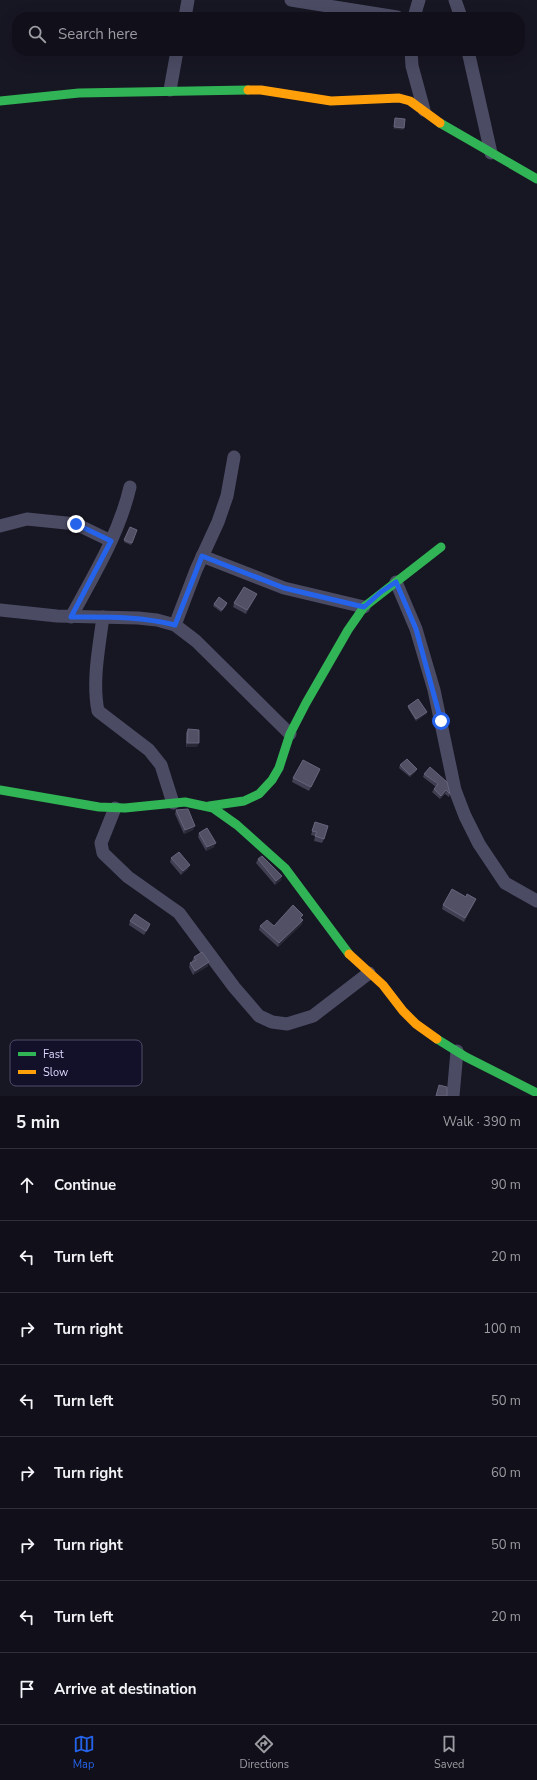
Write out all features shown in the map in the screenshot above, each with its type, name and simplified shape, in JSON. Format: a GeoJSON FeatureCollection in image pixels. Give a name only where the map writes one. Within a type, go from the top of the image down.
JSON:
{"type":"FeatureCollection","features":[{"type":"Feature","properties":{"kind":"street"},"geometry":{"type":"LineString","coordinates":[[186,12],[188,0]]}},
{"type":"Feature","properties":{"kind":"street"},"geometry":{"type":"LineString","coordinates":[[291,0],[366,12]]}},
{"type":"Feature","properties":{"kind":"street"},"geometry":{"type":"LineString","coordinates":[[415,12],[418,0]]}},
{"type":"Feature","properties":{"kind":"street"},"geometry":{"type":"LineString","coordinates":[[456,0],[460,12]]}},
{"type":"Feature","properties":{"kind":"street"},"geometry":{"type":"LineString","coordinates":[[170,90],[176,56]]}},
{"type":"Feature","properties":{"kind":"street"},"geometry":{"type":"LineString","coordinates":[[411,56],[424,110]]}},
{"type":"Feature","properties":{"kind":"street"},"geometry":{"type":"LineString","coordinates":[[469,56],[490,153]]}},
{"type":"Feature","properties":{"kind":"street"},"geometry":{"type":"LineString","coordinates":[[0,101],[79,93],[170,90],[260,90],[331,101],[398,98],[410,101],[424,110],[435,120],[537,179]]}},
{"type":"Feature","properties":{"kind":"street"},"geometry":{"type":"LineString","coordinates":[[175,625],[202,556],[218,522],[227,496],[234,457]]}},
{"type":"Feature","properties":{"kind":"street"},"geometry":{"type":"LineString","coordinates":[[71,617],[111,541],[123,513],[130,487]]}},
{"type":"Feature","properties":{"kind":"street"},"geometry":{"type":"LineString","coordinates":[[0,526],[27,519],[76,524],[111,541]]}},
{"type":"Feature","properties":{"kind":"street"},"geometry":{"type":"LineString","coordinates":[[0,790],[62,802],[114,808],[140,808],[173,803],[191,803],[209,806],[244,801],[258,794],[272,780],[279,768],[290,734],[348,630],[364,607],[381,592],[441,547]]}},
{"type":"Feature","properties":{"kind":"street"},"geometry":{"type":"LineString","coordinates":[[202,556],[284,588],[364,607]]}},
{"type":"Feature","properties":{"kind":"street"},"geometry":{"type":"LineString","coordinates":[[396,582],[416,629],[439,713],[455,790],[465,816],[479,844],[505,883],[537,901]]}},
{"type":"Feature","properties":{"kind":"street"},"geometry":{"type":"LineString","coordinates":[[0,610],[71,617],[157,620],[175,625],[196,641],[290,734]]}},
{"type":"Feature","properties":{"kind":"street"},"geometry":{"type":"LineString","coordinates":[[103,617],[97,675],[96,701],[98,711],[149,750],[161,765],[173,803]]}},
{"type":"Feature","properties":{"kind":"street"},"geometry":{"type":"LineString","coordinates":[[209,806],[228,817],[276,858],[305,892],[344,949],[383,985],[403,1012],[423,1029],[457,1051],[537,1093]]}},
{"type":"Feature","properties":{"kind":"street"},"geometry":{"type":"LineString","coordinates":[[114,808],[101,843],[103,853],[128,877],[179,913],[234,987],[259,1016],[272,1022],[287,1024],[313,1016],[369,973]]}},
{"type":"Feature","properties":{"kind":"street"},"geometry":{"type":"LineString","coordinates":[[453,1096],[457,1051]]}},
{"type":"Feature","properties":{"kind":"building"},"geometry":{"type":"Polygon","coordinates":[[[395,118],[405,119],[404,128],[394,127],[395,118]]]}},
{"type":"Feature","properties":{"kind":"building"},"geometry":{"type":"Polygon","coordinates":[[[130,527],[137,530],[132,543],[124,540],[130,527]]]}},
{"type":"Feature","properties":{"kind":"building"},"geometry":{"type":"Polygon","coordinates":[[[244,587],[257,594],[247,610],[234,603],[244,587]]]}},
{"type":"Feature","properties":{"kind":"building"},"geometry":{"type":"Polygon","coordinates":[[[219,597],[227,603],[222,610],[214,604],[219,597]]]}},
{"type":"Feature","properties":{"kind":"building"},"geometry":{"type":"Polygon","coordinates":[[[418,699],[427,712],[416,719],[408,706],[418,699]]]}},
{"type":"Feature","properties":{"kind":"building"},"geometry":{"type":"Polygon","coordinates":[[[188,729],[199,730],[199,743],[187,743],[188,729]]]}},
{"type":"Feature","properties":{"kind":"building"},"geometry":{"type":"Polygon","coordinates":[[[407,759],[417,769],[410,775],[400,765],[407,759]]]}},
{"type":"Feature","properties":{"kind":"building"},"geometry":{"type":"Polygon","coordinates":[[[303,760],[320,769],[311,787],[293,778],[303,760]]]}},
{"type":"Feature","properties":{"kind":"building"},"geometry":{"type":"Polygon","coordinates":[[[430,767],[447,782],[450,794],[446,790],[441,796],[434,789],[438,784],[424,774],[430,767]]]}},
{"type":"Feature","properties":{"kind":"building"},"geometry":{"type":"Polygon","coordinates":[[[188,809],[195,826],[185,830],[176,810],[188,809]]]}},
{"type":"Feature","properties":{"kind":"building"},"geometry":{"type":"Polygon","coordinates":[[[315,822],[328,826],[324,839],[315,836],[317,832],[312,831],[315,822]]]}},
{"type":"Feature","properties":{"kind":"building"},"geometry":{"type":"Polygon","coordinates":[[[207,828],[216,843],[207,847],[199,833],[207,828]]]}},
{"type":"Feature","properties":{"kind":"building"},"geometry":{"type":"Polygon","coordinates":[[[179,852],[190,865],[183,871],[171,858],[179,852]]]}},
{"type":"Feature","properties":{"kind":"building"},"geometry":{"type":"Polygon","coordinates":[[[262,856],[282,876],[276,881],[258,859],[262,856]]]}},
{"type":"Feature","properties":{"kind":"building"},"geometry":{"type":"Polygon","coordinates":[[[452,889],[466,897],[467,894],[476,899],[465,918],[443,905],[452,889]]]}},
{"type":"Feature","properties":{"kind":"building"},"geometry":{"type":"Polygon","coordinates":[[[293,905],[303,915],[300,918],[303,920],[279,943],[260,926],[267,920],[274,926],[293,905]]]}},
{"type":"Feature","properties":{"kind":"building"},"geometry":{"type":"Polygon","coordinates":[[[135,914],[150,924],[146,931],[130,921],[135,914]]]}},
{"type":"Feature","properties":{"kind":"building"},"geometry":{"type":"Polygon","coordinates":[[[202,952],[209,962],[195,971],[190,963],[196,960],[194,957],[202,952]]]}},
{"type":"Feature","properties":{"kind":"building"},"geometry":{"type":"Polygon","coordinates":[[[439,1085],[447,1087],[447,1096],[436,1096],[439,1085]]]}},
{"type":"Feature","properties":{"kind":"traffic: fast"},"geometry":{"type":"LineString","coordinates":[[0,101],[79,93],[248,90]]}},
{"type":"Feature","properties":{"kind":"traffic: fast"},"geometry":{"type":"LineString","coordinates":[[440,123],[537,179]]}},
{"type":"Feature","properties":{"kind":"traffic: fast"},"geometry":{"type":"LineString","coordinates":[[209,806],[244,801],[259,794],[272,780],[279,768],[290,734],[306,703],[348,630],[364,607],[441,547]]}},
{"type":"Feature","properties":{"kind":"traffic: fast"},"geometry":{"type":"LineString","coordinates":[[0,790],[99,807],[125,808],[185,802],[213,808],[237,825],[285,868],[349,954]]}},
{"type":"Feature","properties":{"kind":"traffic: fast"},"geometry":{"type":"LineString","coordinates":[[437,1039],[466,1057],[537,1093]]}},
{"type":"Feature","properties":{"kind":"traffic: slow"},"geometry":{"type":"LineString","coordinates":[[248,90],[261,90],[331,101],[399,98],[410,101],[440,123]]}},
{"type":"Feature","properties":{"kind":"traffic: slow"},"geometry":{"type":"LineString","coordinates":[[349,954],[383,985],[403,1011],[416,1024],[437,1039]]}},
{"type":"Feature","properties":{"kind":"route"},"geometry":{"type":"LineString","coordinates":[[76,524],[82,525],[111,541],[71,617],[138,618],[157,620],[175,625],[202,556],[284,588],[311,596],[364,607],[381,592],[396,582],[416,629],[423,658],[434,690],[441,721]]}}]}
